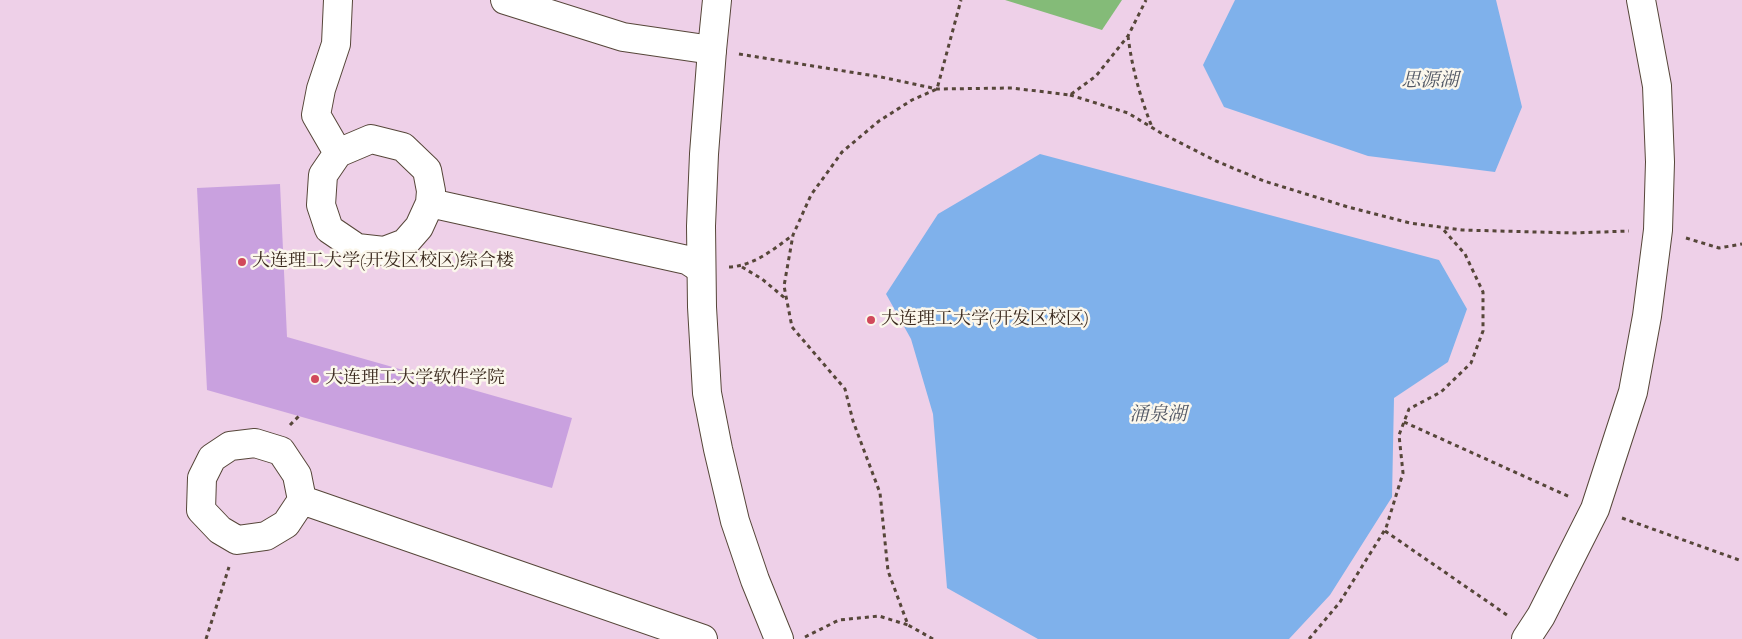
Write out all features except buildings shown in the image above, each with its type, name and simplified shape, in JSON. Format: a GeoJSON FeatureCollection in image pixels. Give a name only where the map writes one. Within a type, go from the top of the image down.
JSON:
{"type":"FeatureCollection","features":[{"type":"Feature","properties":{"kind":"street"},"geometry":{"type":"LineString","coordinates":[[338,0],[336,44],[321,89],[316,115],[338,153]]}},
{"type":"Feature","properties":{"kind":"street"},"geometry":{"type":"LineString","coordinates":[[505,0],[622,37],[712,50]]}},
{"type":"Feature","properties":{"kind":"street"},"geometry":{"type":"LineString","coordinates":[[718,0],[704,154],[701,269],[707,393],[735,522],[755,580],[779,639]]}},
{"type":"Feature","properties":{"kind":"street"},"geometry":{"type":"LineString","coordinates":[[1531,636],[1595,509],[1633,392],[1647,316],[1658,230],[1660,162],[1657,86],[1641,0]]}},
{"type":"Feature","properties":{"kind":"street"},"geometry":{"type":"LineString","coordinates":[[372,139],[403,147],[427,170],[431,191],[430,203],[419,227],[405,243],[384,251],[357,248],[329,230],[321,205],[323,175],[338,153],[372,139]]}},
{"type":"Feature","properties":{"kind":"street"},"geometry":{"type":"LineString","coordinates":[[430,203],[687,260],[701,269]]}},
{"type":"Feature","properties":{"kind":"street"},"geometry":{"type":"LineString","coordinates":[[255,443],[281,451],[297,475],[302,500],[286,524],[266,536],[238,540],[220,530],[201,510],[202,478],[212,458],[230,446],[255,443]]}},
{"type":"Feature","properties":{"kind":"street"},"geometry":{"type":"LineString","coordinates":[[302,500],[703,639]]}},
{"type":"Feature","properties":{"kind":"path"},"geometry":{"type":"LineString","coordinates":[[937,89],[961,0]]}},
{"type":"Feature","properties":{"kind":"path"},"geometry":{"type":"LineString","coordinates":[[1070,95],[1096,76],[1128,36],[1146,0]]}},
{"type":"Feature","properties":{"kind":"path"},"geometry":{"type":"LineString","coordinates":[[1128,36],[1140,98],[1152,127]]}},
{"type":"Feature","properties":{"kind":"path"},"geometry":{"type":"LineString","coordinates":[[712,50],[881,77],[937,89],[1012,88],[1070,95],[1128,113],[1216,161],[1264,181],[1348,208],[1410,223],[1462,230],[1574,233],[1658,230],[1719,248],[1742,244]]}},
{"type":"Feature","properties":{"kind":"path"},"geometry":{"type":"LineString","coordinates":[[908,625],[888,571],[880,493],[852,421],[845,389],[792,327],[784,286],[793,235],[811,195],[842,152],[879,121],[912,100],[937,89]]}},
{"type":"Feature","properties":{"kind":"path"},"geometry":{"type":"LineString","coordinates":[[1309,639],[1340,602],[1384,531],[1403,473],[1399,435],[1409,408],[1441,392],[1471,362],[1483,331],[1483,292],[1465,254],[1442,228]]}},
{"type":"Feature","properties":{"kind":"path"},"geometry":{"type":"LineString","coordinates":[[701,269],[741,267],[766,255],[793,235]]}},
{"type":"Feature","properties":{"kind":"path"},"geometry":{"type":"LineString","coordinates":[[741,267],[762,278],[786,300]]}},
{"type":"Feature","properties":{"kind":"path"},"geometry":{"type":"LineString","coordinates":[[1384,531],[1531,636]]}},
{"type":"Feature","properties":{"kind":"path"},"geometry":{"type":"LineString","coordinates":[[206,639],[238,540]]}},
{"type":"Feature","properties":{"kind":"path"},"geometry":{"type":"LineString","coordinates":[[800,639],[839,620],[879,616],[908,625],[933,639]]}},
{"type":"Feature","properties":{"kind":"shaded area","name":"大连理工大学(开发区校区)"},"geometry":{"type":"Polygon","coordinates":[[[0,0],[1742,0],[1742,639],[0,639],[0,0]]]}},
{"type":"Feature","properties":{"kind":"green space"},"geometry":{"type":"Polygon","coordinates":[[[1005,0],[1122,0],[1102,30],[1005,0]]]}},
{"type":"Feature","properties":{"kind":"water","name":"思源湖"},"geometry":{"type":"Polygon","coordinates":[[[1235,0],[1496,0],[1522,107],[1495,172],[1368,156],[1224,107],[1203,65],[1235,0]]]}},
{"type":"Feature","properties":{"kind":"water","name":"涌泉湖"},"geometry":{"type":"Polygon","coordinates":[[[1040,154],[1439,260],[1467,309],[1448,362],[1394,398],[1392,497],[1330,595],[1289,639],[1038,639],[947,588],[933,414],[911,339],[886,294],[938,214],[1040,154]]]}},
{"type":"Feature","properties":{"kind":"place","name":"大连理工大学(开发区校区)综合楼"},"geometry":{"type":"Point","coordinates":[242,262]}},
{"type":"Feature","properties":{"kind":"place","name":"大连理工大学(开发区校区)"},"geometry":{"type":"Point","coordinates":[871,320]}},
{"type":"Feature","properties":{"kind":"place","name":"大连理工大学软件学院"},"geometry":{"type":"Point","coordinates":[315,379]}}]}
